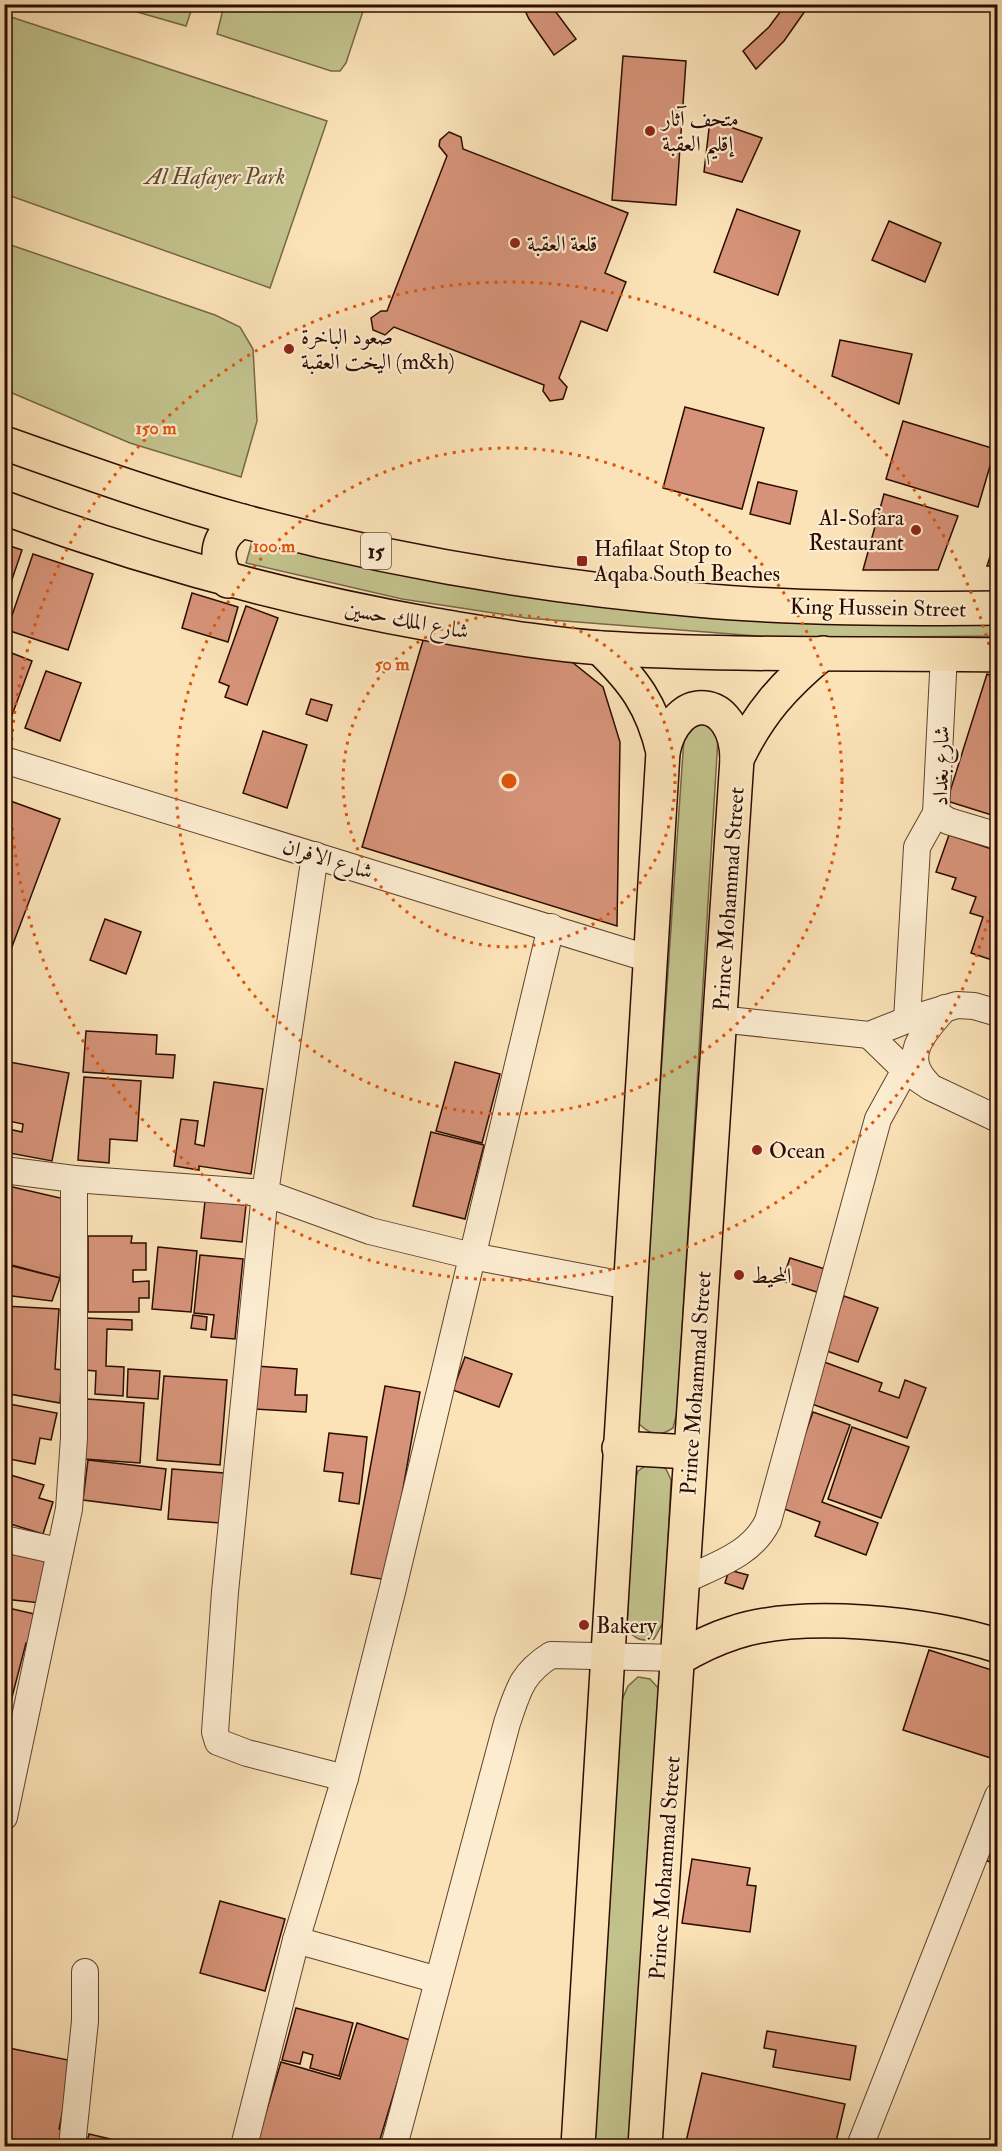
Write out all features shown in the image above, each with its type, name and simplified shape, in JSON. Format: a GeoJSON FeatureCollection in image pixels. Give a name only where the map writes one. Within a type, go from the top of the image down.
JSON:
{"type":"FeatureCollection","features":[{"type":"Feature","properties":{"kind":"main road","name":"15"},"geometry":{"type":"LineString","coordinates":[[4,443],[93,475],[242,521]]}},
{"type":"Feature","properties":{"kind":"main road","name":"شارع الملك حسين"},"geometry":{"type":"LineString","coordinates":[[4,508],[88,539],[228,581],[412,621],[498,636],[600,648],[823,652]]}},
{"type":"Feature","properties":{"kind":"main road"},"geometry":{"type":"LineString","coordinates":[[228,581],[219,566],[218,552],[230,528],[242,521]]}},
{"type":"Feature","properties":{"kind":"main road","name":"King Hussein Street"},"geometry":{"type":"LineString","coordinates":[[242,521],[434,564],[608,591],[758,605],[998,608]]}},
{"type":"Feature","properties":{"kind":"main road"},"geometry":{"type":"LineString","coordinates":[[600,648],[630,676],[644,699],[655,722],[663,752]]}},
{"type":"Feature","properties":{"kind":"main road","name":"King Hussein Street"},"geometry":{"type":"LineString","coordinates":[[823,652],[998,656]]}},
{"type":"Feature","properties":{"kind":"main road","name":"Prince Mohammad Street"},"geometry":{"type":"LineString","coordinates":[[645,2146],[737,759],[760,716],[792,679],[823,652]]}},
{"type":"Feature","properties":{"kind":"main road"},"geometry":{"type":"LineString","coordinates":[[578,2146],[663,752],[671,724],[682,713],[697,708],[712,710],[724,717],[734,729],[737,759]]}},
{"type":"Feature","properties":{"kind":"main road"},"geometry":{"type":"LineString","coordinates":[[619,1448],[690,1452]]}},
{"type":"Feature","properties":{"kind":"main road"},"geometry":{"type":"LineString","coordinates":[[679,1658],[735,1632],[779,1624],[858,1622],[920,1627],[975,1638],[998,1646]]}},
{"type":"Feature","properties":{"kind":"street","name":"شارع بغداد"},"geometry":{"type":"LineString","coordinates":[[944,654],[936,813],[948,821],[998,836]]}},
{"type":"Feature","properties":{"kind":"street","name":"شارع الافران"},"geometry":{"type":"LineString","coordinates":[[4,760],[650,959]]}},
{"type":"Feature","properties":{"kind":"street"},"geometry":{"type":"LineString","coordinates":[[907,1020],[916,847],[936,813]]}},
{"type":"Feature","properties":{"kind":"street"},"geometry":{"type":"LineString","coordinates":[[315,855],[265,1193],[225,1592],[215,1732],[218,1742],[247,1753],[345,1778]]}},
{"type":"Feature","properties":{"kind":"street"},"geometry":{"type":"LineString","coordinates":[[244,2146],[296,1940],[345,1778],[551,927]]}},
{"type":"Feature","properties":{"kind":"street"},"geometry":{"type":"LineString","coordinates":[[720,1019],[869,1035],[945,1008],[975,1006],[998,1013]]}},
{"type":"Feature","properties":{"kind":"street"},"geometry":{"type":"LineString","coordinates":[[930,1087],[915,1067],[914,1056],[918,1044],[945,1008]]}},
{"type":"Feature","properties":{"kind":"street"},"geometry":{"type":"LineString","coordinates":[[869,1035],[905,1070],[930,1087],[998,1119]]}},
{"type":"Feature","properties":{"kind":"street"},"geometry":{"type":"LineString","coordinates":[[683,1581],[746,1550],[761,1534],[768,1521],[878,1119],[905,1070]]}},
{"type":"Feature","properties":{"kind":"street"},"geometry":{"type":"LineString","coordinates":[[4,1170],[74,1179],[265,1193],[370,1231],[472,1256],[629,1286]]}},
{"type":"Feature","properties":{"kind":"street"},"geometry":{"type":"LineString","coordinates":[[4,1817],[20,1754],[58,1551],[69,1509],[74,1438],[74,1179]]}},
{"type":"Feature","properties":{"kind":"street"},"geometry":{"type":"LineString","coordinates":[[4,1539],[58,1551]]}},
{"type":"Feature","properties":{"kind":"street"},"geometry":{"type":"LineString","coordinates":[[394,2146],[507,1724],[522,1681],[533,1667],[550,1655],[679,1658]]}},
{"type":"Feature","properties":{"kind":"street"},"geometry":{"type":"LineString","coordinates":[[860,2146],[998,1796]]}},
{"type":"Feature","properties":{"kind":"street"},"geometry":{"type":"LineString","coordinates":[[296,1940],[438,1980]]}},
{"type":"Feature","properties":{"kind":"street"},"geometry":{"type":"LineString","coordinates":[[72,2146],[85,2021],[85,1972]]}},
{"type":"Feature","properties":{"kind":"green space"},"geometry":{"type":"Polygon","coordinates":[[[224,4],[365,5],[346,63],[340,71],[331,71],[217,34],[224,4]]]}},
{"type":"Feature","properties":{"kind":"green space"},"geometry":{"type":"Polygon","coordinates":[[[113,5],[193,5],[186,26],[113,5]]]}},
{"type":"Feature","properties":{"kind":"green space","name":"Al Hafayer Park"},"geometry":{"type":"Polygon","coordinates":[[[5,15],[327,121],[270,288],[5,194],[5,15]]]}},
{"type":"Feature","properties":{"kind":"green space"},"geometry":{"type":"Polygon","coordinates":[[[5,243],[215,315],[240,327],[253,349],[257,421],[241,477],[130,443],[5,390],[5,243]]]}},
{"type":"Feature","properties":{"kind":"green space"},"geometry":{"type":"Polygon","coordinates":[[[254,534],[409,572],[997,618],[997,636],[782,638],[526,618],[402,599],[246,563],[254,534]]]}},
{"type":"Feature","properties":{"kind":"green space"},"geometry":{"type":"Polygon","coordinates":[[[707,719],[718,738],[677,1412],[673,1428],[656,1434],[639,1424],[638,1411],[684,738],[687,727],[707,719]]]}},
{"type":"Feature","properties":{"kind":"green space"},"geometry":{"type":"Polygon","coordinates":[[[658,1464],[666,1469],[671,1480],[664,1621],[654,1639],[642,1640],[627,1630],[631,1494],[638,1471],[647,1465],[658,1464]]]}},
{"type":"Feature","properties":{"kind":"green space"},"geometry":{"type":"Polygon","coordinates":[[[638,1677],[650,1679],[659,1689],[660,1703],[632,2146],[594,2146],[622,1700],[628,1686],[638,1677]]]}},
{"type":"Feature","properties":{"kind":"building"},"geometry":{"type":"Polygon","coordinates":[[[522,4],[550,4],[576,39],[554,55],[529,19],[522,4]]]}},
{"type":"Feature","properties":{"kind":"building"},"geometry":{"type":"Polygon","coordinates":[[[786,4],[810,4],[784,41],[756,69],[743,51],[769,27],[786,4]]]}},
{"type":"Feature","properties":{"kind":"building","name":"متحف آثار إقليم العقبة"},"geometry":{"type":"Polygon","coordinates":[[[623,56],[686,61],[676,205],[612,200],[623,56]]]}},
{"type":"Feature","properties":{"kind":"building"},"geometry":{"type":"Polygon","coordinates":[[[710,120],[762,138],[742,182],[704,172],[710,120]]]}},
{"type":"Feature","properties":{"kind":"building","name":"قلعة العقبة"},"geometry":{"type":"Polygon","coordinates":[[[449,132],[461,137],[463,149],[628,213],[605,273],[626,282],[607,331],[581,321],[559,378],[567,387],[563,399],[550,401],[543,391],[544,385],[394,327],[385,335],[373,330],[371,318],[381,311],[387,311],[447,156],[439,146],[440,140],[449,132]]]}},
{"type":"Feature","properties":{"kind":"building"},"geometry":{"type":"Polygon","coordinates":[[[737,209],[800,231],[778,295],[714,272],[737,209]]]}},
{"type":"Feature","properties":{"kind":"building"},"geometry":{"type":"Polygon","coordinates":[[[889,221],[941,243],[925,282],[872,260],[889,221]]]}},
{"type":"Feature","properties":{"kind":"building"},"geometry":{"type":"Polygon","coordinates":[[[840,340],[912,354],[899,404],[832,376],[840,340]]]}},
{"type":"Feature","properties":{"kind":"building"},"geometry":{"type":"Polygon","coordinates":[[[685,407],[764,428],[742,509],[663,488],[685,407]]]}},
{"type":"Feature","properties":{"kind":"building"},"geometry":{"type":"Polygon","coordinates":[[[903,421],[995,449],[978,507],[886,479],[903,421]]]}},
{"type":"Feature","properties":{"kind":"building"},"geometry":{"type":"Polygon","coordinates":[[[758,482],[797,491],[790,524],[750,514],[758,482]]]}},
{"type":"Feature","properties":{"kind":"building"},"geometry":{"type":"Polygon","coordinates":[[[884,494],[958,516],[938,570],[863,570],[884,494]]]}},
{"type":"Feature","properties":{"kind":"building"},"geometry":{"type":"Polygon","coordinates":[[[998,532],[998,566],[987,566],[998,532]]]}},
{"type":"Feature","properties":{"kind":"building"},"geometry":{"type":"Polygon","coordinates":[[[4,544],[22,550],[4,603],[4,544]]]}},
{"type":"Feature","properties":{"kind":"building"},"geometry":{"type":"Polygon","coordinates":[[[33,554],[93,574],[68,650],[7,630],[33,554]]]}},
{"type":"Feature","properties":{"kind":"building"},"geometry":{"type":"Polygon","coordinates":[[[192,593],[238,607],[228,642],[182,628],[192,593]]]}},
{"type":"Feature","properties":{"kind":"building"},"geometry":{"type":"Polygon","coordinates":[[[246,606],[278,618],[247,705],[225,697],[229,686],[219,682],[246,606]]]}},
{"type":"Feature","properties":{"kind":"building"},"geometry":{"type":"Polygon","coordinates":[[[424,637],[567,658],[603,687],[620,742],[617,926],[362,847],[424,637]]]}},
{"type":"Feature","properties":{"kind":"building"},"geometry":{"type":"Polygon","coordinates":[[[4,650],[32,661],[8,726],[4,724],[4,650]]]}},
{"type":"Feature","properties":{"kind":"building"},"geometry":{"type":"Polygon","coordinates":[[[46,671],[81,683],[60,741],[25,728],[46,671]]]}},
{"type":"Feature","properties":{"kind":"building"},"geometry":{"type":"Polygon","coordinates":[[[987,674],[998,678],[998,817],[947,801],[987,674]]]}},
{"type":"Feature","properties":{"kind":"building"},"geometry":{"type":"Polygon","coordinates":[[[311,699],[332,705],[327,721],[306,714],[311,699]]]}},
{"type":"Feature","properties":{"kind":"building"},"geometry":{"type":"Polygon","coordinates":[[[263,731],[307,745],[287,808],[243,793],[263,731]]]}},
{"type":"Feature","properties":{"kind":"building"},"geometry":{"type":"Polygon","coordinates":[[[5,799],[60,819],[4,968],[4,802],[5,799]]]}},
{"type":"Feature","properties":{"kind":"building"},"geometry":{"type":"Polygon","coordinates":[[[949,835],[998,851],[998,962],[971,953],[983,917],[970,913],[976,897],[952,889],[956,878],[936,872],[949,835]]]}},
{"type":"Feature","properties":{"kind":"building"},"geometry":{"type":"Polygon","coordinates":[[[105,919],[141,932],[126,974],[90,960],[105,919]]]}},
{"type":"Feature","properties":{"kind":"building"},"geometry":{"type":"Polygon","coordinates":[[[86,1031],[157,1035],[156,1054],[175,1055],[173,1078],[83,1072],[86,1031]]]}},
{"type":"Feature","properties":{"kind":"building"},"geometry":{"type":"Polygon","coordinates":[[[4,1061],[69,1073],[52,1161],[4,1152],[4,1128],[22,1132],[23,1124],[4,1120],[4,1061]]]}},
{"type":"Feature","properties":{"kind":"building"},"geometry":{"type":"Polygon","coordinates":[[[455,1062],[500,1074],[482,1143],[436,1131],[455,1062]]]}},
{"type":"Feature","properties":{"kind":"building"},"geometry":{"type":"Polygon","coordinates":[[[84,1077],[141,1081],[137,1141],[110,1139],[109,1163],[78,1160],[84,1077]]]}},
{"type":"Feature","properties":{"kind":"building"},"geometry":{"type":"Polygon","coordinates":[[[214,1082],[263,1089],[251,1174],[199,1166],[199,1170],[174,1166],[181,1119],[198,1121],[195,1144],[204,1146],[214,1082]]]}},
{"type":"Feature","properties":{"kind":"building"},"geometry":{"type":"Polygon","coordinates":[[[431,1132],[484,1145],[465,1219],[413,1206],[431,1132]]]}},
{"type":"Feature","properties":{"kind":"building"},"geometry":{"type":"Polygon","coordinates":[[[4,1185],[69,1200],[60,1278],[4,1263],[4,1185]]]}},
{"type":"Feature","properties":{"kind":"building"},"geometry":{"type":"Polygon","coordinates":[[[205,1201],[246,1205],[242,1242],[201,1238],[205,1201]]]}},
{"type":"Feature","properties":{"kind":"building"},"geometry":{"type":"Polygon","coordinates":[[[88,1236],[132,1236],[131,1243],[146,1243],[146,1270],[133,1270],[133,1282],[149,1281],[149,1298],[139,1298],[139,1312],[88,1312],[88,1236]]]}},
{"type":"Feature","properties":{"kind":"building"},"geometry":{"type":"Polygon","coordinates":[[[158,1247],[197,1251],[191,1312],[152,1309],[158,1247]]]}},
{"type":"Feature","properties":{"kind":"building"},"geometry":{"type":"Polygon","coordinates":[[[200,1255],[243,1259],[235,1339],[211,1337],[214,1315],[194,1313],[200,1255]]]}},
{"type":"Feature","properties":{"kind":"building"},"geometry":{"type":"Polygon","coordinates":[[[790,1258],[828,1270],[820,1293],[782,1281],[790,1258]]]}},
{"type":"Feature","properties":{"kind":"building"},"geometry":{"type":"Polygon","coordinates":[[[4,1264],[60,1278],[52,1301],[4,1295],[4,1264]]]}},
{"type":"Feature","properties":{"kind":"building"},"geometry":{"type":"Polygon","coordinates":[[[844,1296],[878,1308],[858,1362],[824,1350],[844,1296]]]}},
{"type":"Feature","properties":{"kind":"building"},"geometry":{"type":"Polygon","coordinates":[[[4,1306],[59,1309],[55,1369],[62,1370],[60,1403],[4,1393],[4,1306]]]}},
{"type":"Feature","properties":{"kind":"building"},"geometry":{"type":"Polygon","coordinates":[[[193,1315],[207,1317],[206,1330],[191,1328],[193,1315]]]}},
{"type":"Feature","properties":{"kind":"building"},"geometry":{"type":"Polygon","coordinates":[[[86,1318],[132,1320],[132,1330],[107,1329],[106,1366],[124,1367],[123,1396],[95,1394],[96,1371],[84,1370],[86,1318]]]}},
{"type":"Feature","properties":{"kind":"building"},"geometry":{"type":"Polygon","coordinates":[[[465,1357],[512,1374],[499,1407],[453,1390],[465,1357]]]}},
{"type":"Feature","properties":{"kind":"building"},"geometry":{"type":"Polygon","coordinates":[[[824,1362],[882,1383],[879,1391],[899,1398],[905,1380],[926,1388],[907,1438],[809,1403],[824,1362]]]}},
{"type":"Feature","properties":{"kind":"building"},"geometry":{"type":"Polygon","coordinates":[[[256,1366],[297,1369],[295,1395],[307,1395],[306,1412],[253,1409],[256,1366]]]}},
{"type":"Feature","properties":{"kind":"building"},"geometry":{"type":"Polygon","coordinates":[[[128,1369],[160,1371],[158,1399],[127,1397],[128,1369]]]}},
{"type":"Feature","properties":{"kind":"building"},"geometry":{"type":"Polygon","coordinates":[[[164,1376],[227,1380],[220,1465],[157,1460],[164,1376]]]}},
{"type":"Feature","properties":{"kind":"building"},"geometry":{"type":"Polygon","coordinates":[[[385,1386],[420,1392],[387,1580],[351,1574],[385,1386]]]}},
{"type":"Feature","properties":{"kind":"building"},"geometry":{"type":"Polygon","coordinates":[[[87,1399],[144,1403],[140,1463],[84,1459],[87,1399]]]}},
{"type":"Feature","properties":{"kind":"building"},"geometry":{"type":"Polygon","coordinates":[[[4,1403],[57,1413],[51,1440],[40,1438],[35,1464],[4,1458],[4,1403]]]}},
{"type":"Feature","properties":{"kind":"building"},"geometry":{"type":"Polygon","coordinates":[[[813,1412],[850,1425],[822,1502],[878,1523],[866,1555],[815,1536],[820,1522],[779,1507],[813,1412]]]}},
{"type":"Feature","properties":{"kind":"building"},"geometry":{"type":"Polygon","coordinates":[[[852,1427],[909,1447],[881,1518],[828,1499],[852,1427]]]}},
{"type":"Feature","properties":{"kind":"building"},"geometry":{"type":"Polygon","coordinates":[[[329,1433],[367,1437],[359,1504],[339,1501],[343,1473],[324,1471],[329,1433]]]}},
{"type":"Feature","properties":{"kind":"building"},"geometry":{"type":"Polygon","coordinates":[[[88,1460],[166,1469],[161,1510],[83,1500],[88,1460]]]}},
{"type":"Feature","properties":{"kind":"building"},"geometry":{"type":"Polygon","coordinates":[[[172,1469],[224,1473],[220,1523],[168,1519],[172,1469]]]}},
{"type":"Feature","properties":{"kind":"building"},"geometry":{"type":"Polygon","coordinates":[[[4,1473],[44,1485],[39,1498],[53,1502],[43,1534],[4,1522],[4,1473]]]}},
{"type":"Feature","properties":{"kind":"building"},"geometry":{"type":"Polygon","coordinates":[[[4,1553],[46,1558],[41,1603],[4,1599],[4,1553]]]}},
{"type":"Feature","properties":{"kind":"building"},"geometry":{"type":"Polygon","coordinates":[[[729,1570],[748,1575],[743,1589],[725,1583],[729,1570]]]}},
{"type":"Feature","properties":{"kind":"building"},"geometry":{"type":"Polygon","coordinates":[[[4,1607],[39,1615],[32,1644],[26,1643],[11,1701],[4,1700],[4,1607]]]}},
{"type":"Feature","properties":{"kind":"building"},"geometry":{"type":"Polygon","coordinates":[[[929,1650],[998,1672],[997,1760],[903,1730],[929,1650]]]}},
{"type":"Feature","properties":{"kind":"building"},"geometry":{"type":"Polygon","coordinates":[[[998,1822],[998,1865],[982,1859],[998,1822]]]}},
{"type":"Feature","properties":{"kind":"building"},"geometry":{"type":"Polygon","coordinates":[[[692,1859],[750,1868],[747,1885],[756,1886],[750,1932],[682,1923],[692,1859]]]}},
{"type":"Feature","properties":{"kind":"building"},"geometry":{"type":"Polygon","coordinates":[[[220,1901],[285,1919],[265,1991],[200,1973],[220,1901]]]}},
{"type":"Feature","properties":{"kind":"building"},"geometry":{"type":"Polygon","coordinates":[[[296,2008],[353,2023],[339,2076],[310,2068],[313,2055],[303,2052],[300,2064],[282,2060],[296,2008]]]}},
{"type":"Feature","properties":{"kind":"building"},"geometry":{"type":"Polygon","coordinates":[[[357,2023],[410,2040],[378,2146],[256,2146],[281,2062],[340,2079],[357,2023]]]}},
{"type":"Feature","properties":{"kind":"building"},"geometry":{"type":"Polygon","coordinates":[[[767,2031],[856,2046],[850,2080],[773,2067],[776,2050],[764,2048],[767,2031]]]}},
{"type":"Feature","properties":{"kind":"building"},"geometry":{"type":"Polygon","coordinates":[[[4,2047],[73,2061],[59,2129],[67,2131],[64,2146],[4,2146],[4,2047]]]}},
{"type":"Feature","properties":{"kind":"building"},"geometry":{"type":"Polygon","coordinates":[[[702,2073],[845,2104],[835,2146],[685,2146],[702,2073]]]}},
{"type":"Feature","properties":{"kind":"building"},"geometry":{"type":"Polygon","coordinates":[[[89,2134],[140,2146],[86,2146],[89,2134]]]}},
{"type":"Feature","properties":{"kind":"place","name":"متحف آثار إقليم العقبة"},"geometry":{"type":"Point","coordinates":[650,131]}},
{"type":"Feature","properties":{"kind":"place","name":"قلعة العقبة"},"geometry":{"type":"Point","coordinates":[515,243]}},
{"type":"Feature","properties":{"kind":"place","name":"صعود الباخرة اليخت العقبة (m&h)"},"geometry":{"type":"Point","coordinates":[289,349]}},
{"type":"Feature","properties":{"kind":"place","name":"Al-Sofara Restaurant"},"geometry":{"type":"Point","coordinates":[916,530]}},
{"type":"Feature","properties":{"kind":"place","name":"Hafilaat Stop to Aqaba South Beaches"},"geometry":{"type":"Point","coordinates":[582,561]}},
{"type":"Feature","properties":{"kind":"place","name":"Ocean"},"geometry":{"type":"Point","coordinates":[757,1150]}},
{"type":"Feature","properties":{"kind":"place","name":"المحيط"},"geometry":{"type":"Point","coordinates":[739,1275]}},
{"type":"Feature","properties":{"kind":"place","name":"Bakery"},"geometry":{"type":"Point","coordinates":[584,1625]}}]}
